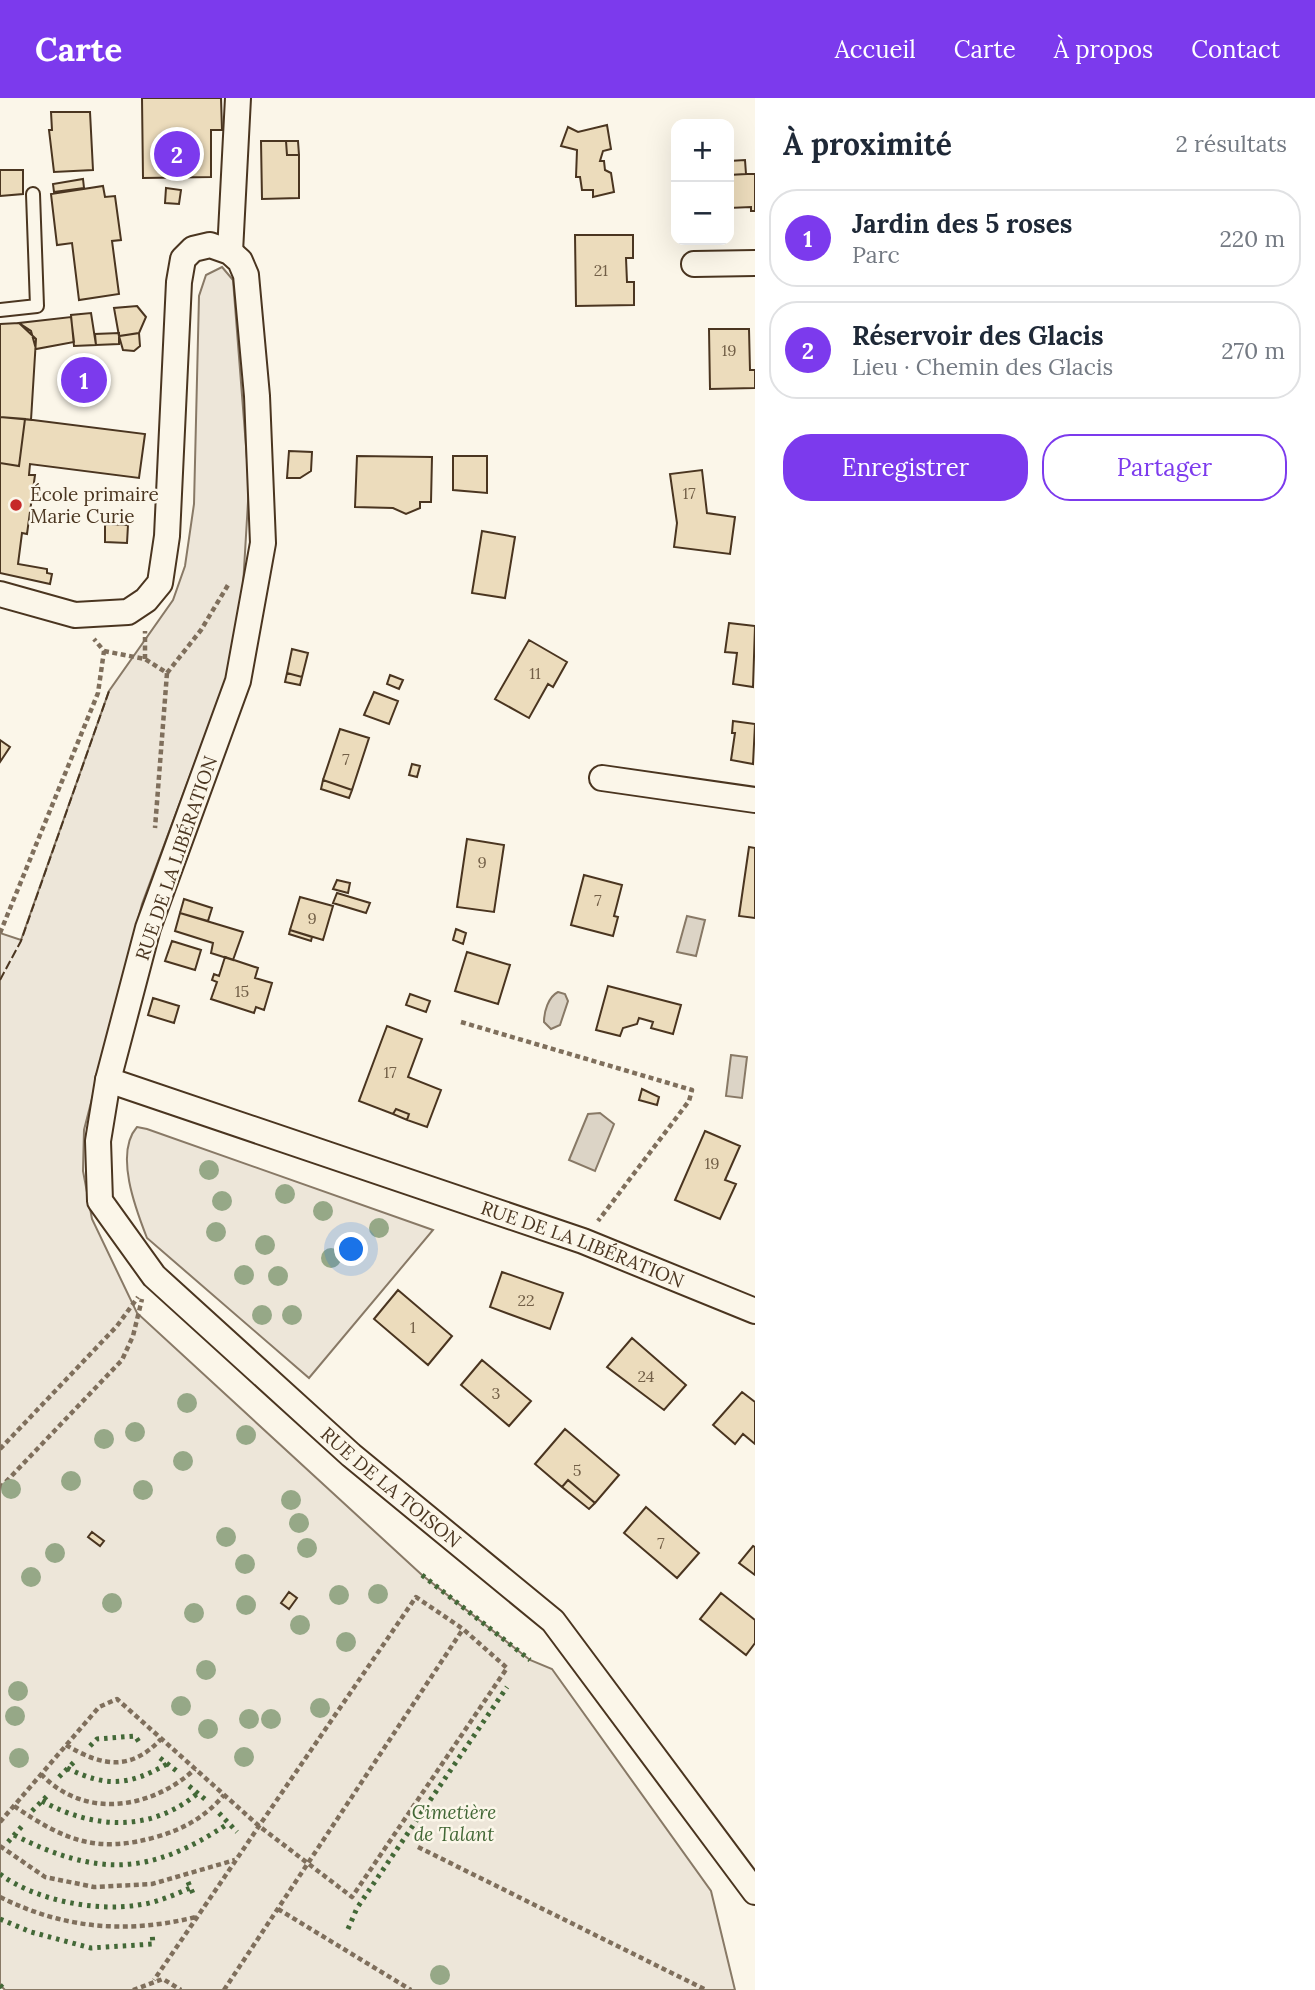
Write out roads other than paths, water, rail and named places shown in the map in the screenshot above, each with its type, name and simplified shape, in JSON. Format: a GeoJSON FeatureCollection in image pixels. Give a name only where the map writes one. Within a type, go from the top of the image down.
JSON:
{"type":"FeatureCollection","features":[{"type":"Feature","properties":{"kind":"street"},"geometry":{"type":"LineString","coordinates":[[0,594],[75,615],[128,612],[146,600],[160,583],[167,536],[174,362],[183,259],[193,249],[210,245],[230,252],[238,98]]}},
{"type":"Feature","properties":{"kind":"street","name":"RUE DE LA LIBÉRATION"},"geometry":{"type":"LineString","coordinates":[[230,252],[240,261],[246,275],[252,320],[263,543],[238,681],[148,928],[108,1080],[583,1241],[755,1311]]}},
{"type":"Feature","properties":{"kind":"street"},"geometry":{"type":"LineString","coordinates":[[694,264],[755,263]]}},
{"type":"Feature","properties":{"kind":"street"},"geometry":{"type":"LineString","coordinates":[[602,778],[755,800]]}},
{"type":"Feature","properties":{"kind":"street","name":"RUE DE LA TOISON"},"geometry":{"type":"LineString","coordinates":[[108,1080],[98,1141],[100,1200],[154,1276],[351,1455],[553,1621],[750,1886],[755,1908]]}},
{"type":"Feature","properties":{"kind":"lane"},"geometry":{"type":"LineString","coordinates":[[0,310],[37,306],[33,194]]}},
{"type":"Feature","properties":{"kind":"place","name":"Réservoir des Glacis"},"geometry":{"type":"Point","coordinates":[177,154]}},
{"type":"Feature","properties":{"kind":"place","name":"Jardin des 5 roses"},"geometry":{"type":"Point","coordinates":[84,380]}},
{"type":"Feature","properties":{"kind":"place","name":"École primaire Marie Curie"},"geometry":{"type":"Point","coordinates":[16,505]}},
{"type":"Feature","properties":{"kind":"park label","name":"Cimetière de Talant"},"geometry":{"type":"Point","coordinates":[454,1823]}}]}
